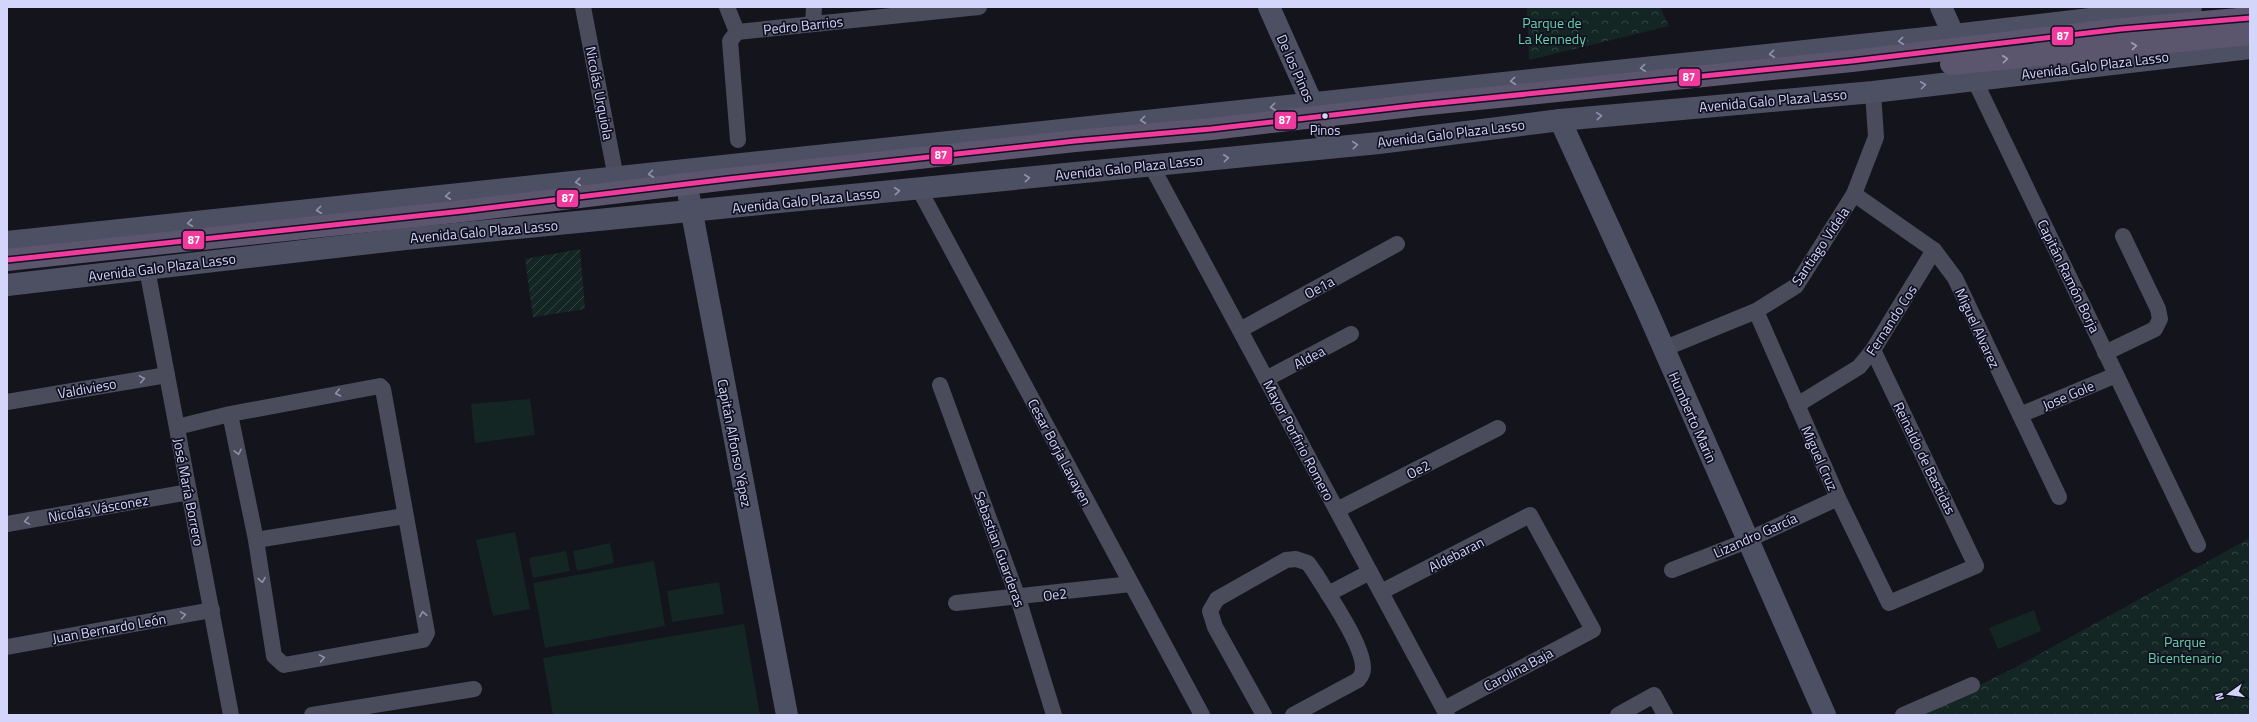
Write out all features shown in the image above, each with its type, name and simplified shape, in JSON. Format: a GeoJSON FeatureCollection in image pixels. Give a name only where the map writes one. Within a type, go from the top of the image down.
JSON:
{"type":"FeatureCollection","features":[{"type":"Feature","properties":{"kind":"main road","name":"De los Pinos"},"geometry":{"type":"LineString","coordinates":[[1269,7],[1318,116]]}},
{"type":"Feature","properties":{"kind":"main road","name":"Capitán Ramón Borja"},"geometry":{"type":"LineString","coordinates":[[1941,7],[1963,56]]}},
{"type":"Feature","properties":{"kind":"main road","name":"Avenida Galo Plaza Lasso"},"geometry":{"type":"LineString","coordinates":[[7,285],[405,239],[688,191],[919,189],[1379,143],[1560,120],[1873,92],[1963,56],[2191,7]]}},
{"type":"Feature","properties":{"kind":"main road","name":"Avenida Galo Plaza Lasso"},"geometry":{"type":"LineString","coordinates":[[1963,56],[2121,29],[2250,18]]}},
{"type":"Feature","properties":{"kind":"main road","name":"Avenida Galo Plaza Lasso"},"geometry":{"type":"LineString","coordinates":[[7,272],[1318,116],[1963,56],[2250,34]]}},
{"type":"Feature","properties":{"kind":"main road","name":"Avenida Galo Plaza Lasso"},"geometry":{"type":"LineString","coordinates":[[1963,56],[2250,48]]}},
{"type":"Feature","properties":{"kind":"main road","name":"Avenida Galo Plaza Lasso"},"geometry":{"type":"LineString","coordinates":[[7,260],[463,211],[688,191],[1318,116]]}},
{"type":"Feature","properties":{"kind":"main road","name":"Humberto Marin"},"geometry":{"type":"LineString","coordinates":[[1560,120],[1825,715]]}},
{"type":"Feature","properties":{"kind":"main road","name":"Avenida Galo Plaza Lasso"},"geometry":{"type":"LineString","coordinates":[[7,242],[616,178],[688,191]]}},
{"type":"Feature","properties":{"kind":"main road","name":"Capitán Alfonso Yépez"},"geometry":{"type":"LineString","coordinates":[[688,191],[787,715]]}},
{"type":"Feature","properties":{"kind":"street","name":"Nicolás Urquiola"},"geometry":{"type":"LineString","coordinates":[[583,7],[616,178]]}},
{"type":"Feature","properties":{"kind":"street"},"geometry":{"type":"LineString","coordinates":[[727,7],[737,32],[730,40],[738,140]]}},
{"type":"Feature","properties":{"kind":"street"},"geometry":{"type":"LineString","coordinates":[[813,24],[814,7]]}},
{"type":"Feature","properties":{"kind":"street","name":"Pedro Barrios"},"geometry":{"type":"LineString","coordinates":[[737,32],[979,7]]}},
{"type":"Feature","properties":{"kind":"street","name":"Capitán Ramón Borja"},"geometry":{"type":"LineString","coordinates":[[1963,56],[2198,545]]}},
{"type":"Feature","properties":{"kind":"street","name":"Santiago Videla"},"geometry":{"type":"LineString","coordinates":[[1663,349],[1756,311],[1796,286],[1854,194],[1876,137],[1873,92]]}},
{"type":"Feature","properties":{"kind":"street","name":"Mayor Porfirio Romero"},"geometry":{"type":"LineString","coordinates":[[1151,165],[1445,712]]}},
{"type":"Feature","properties":{"kind":"street","name":"Cesar Borja Lavayen"},"geometry":{"type":"LineString","coordinates":[[919,189],[1130,584],[1202,715]]}},
{"type":"Feature","properties":{"kind":"street","name":"Miguel Alvarez"},"geometry":{"type":"LineString","coordinates":[[1854,194],[1934,250],[1955,278],[2059,497]]}},
{"type":"Feature","properties":{"kind":"street"},"geometry":{"type":"LineString","coordinates":[[2105,353],[2155,329],[2160,320],[2158,309],[2122,236]]}},
{"type":"Feature","properties":{"kind":"street","name":"Oe1a"},"geometry":{"type":"LineString","coordinates":[[1240,330],[1398,244]]}},
{"type":"Feature","properties":{"kind":"street","name":"Fernando Cos"},"geometry":{"type":"LineString","coordinates":[[1797,405],[1859,367],[1873,350],[1934,250]]}},
{"type":"Feature","properties":{"kind":"street","name":"José María Borrero"},"geometry":{"type":"LineString","coordinates":[[147,269],[231,715]]}},
{"type":"Feature","properties":{"kind":"street","name":"Miguel Cruz"},"geometry":{"type":"LineString","coordinates":[[1756,311],[1838,498],[1889,603]]}},
{"type":"Feature","properties":{"kind":"street","name":"Aldea"},"geometry":{"type":"LineString","coordinates":[[1266,379],[1351,334]]}},
{"type":"Feature","properties":{"kind":"street","name":"Reinaldo de Bastidas"},"geometry":{"type":"LineString","coordinates":[[1873,350],[1976,566],[1889,603]]}},
{"type":"Feature","properties":{"kind":"street","name":"Valdivieso"},"geometry":{"type":"LineString","coordinates":[[7,402],[167,374]]}},
{"type":"Feature","properties":{"kind":"street","name":"Jose Gole"},"geometry":{"type":"LineString","coordinates":[[2020,416],[2116,375]]}},
{"type":"Feature","properties":{"kind":"street"},"geometry":{"type":"LineString","coordinates":[[177,427],[230,414],[376,385],[380,386],[383,389],[427,633],[426,638],[423,640],[284,665],[274,656],[256,540],[230,414]]}},
{"type":"Feature","properties":{"kind":"street","name":"Sebastian Guarderas"},"geometry":{"type":"LineString","coordinates":[[940,385],[1018,598],[1054,715]]}},
{"type":"Feature","properties":{"kind":"street","name":"Oe2"},"geometry":{"type":"LineString","coordinates":[[1337,510],[1498,428]]}},
{"type":"Feature","properties":{"kind":"street","name":"Nicolás Vásconez"},"geometry":{"type":"LineString","coordinates":[[7,524],[190,492]]}},
{"type":"Feature","properties":{"kind":"street","name":"Lizandro García"},"geometry":{"type":"LineString","coordinates":[[1672,570],[1747,540],[1838,498]]}},
{"type":"Feature","properties":{"kind":"street","name":"Aldebaran"},"geometry":{"type":"LineString","coordinates":[[1381,592],[1530,515],[1593,630]]}},
{"type":"Feature","properties":{"kind":"street"},"geometry":{"type":"LineString","coordinates":[[256,540],[405,516]]}},
{"type":"Feature","properties":{"kind":"street"},"geometry":{"type":"LineString","coordinates":[[1264,715],[1215,628],[1211,619],[1212,605],[1217,599],[1236,587],[1279,563],[1291,559],[1308,563],[1328,594],[1358,648],[1362,658],[1363,674],[1358,680],[1293,715]]}},
{"type":"Feature","properties":{"kind":"street"},"geometry":{"type":"LineString","coordinates":[[1328,594],[1370,572]]}},
{"type":"Feature","properties":{"kind":"street","name":"Oe2"},"geometry":{"type":"LineString","coordinates":[[956,603],[1018,598],[1130,584]]}},
{"type":"Feature","properties":{"kind":"street","name":"Juan Bernardo León"},"geometry":{"type":"LineString","coordinates":[[7,647],[212,610]]}},
{"type":"Feature","properties":{"kind":"street","name":"Carolina Baja"},"geometry":{"type":"LineString","coordinates":[[1445,712],[1593,630]]}},
{"type":"Feature","properties":{"kind":"street"},"geometry":{"type":"LineString","coordinates":[[1903,715],[1972,685]]}},
{"type":"Feature","properties":{"kind":"street"},"geometry":{"type":"LineString","coordinates":[[312,715],[474,689]]}},
{"type":"Feature","properties":{"kind":"street"},"geometry":{"type":"LineString","coordinates":[[1618,715],[1654,695],[1665,715]]}},
{"type":"Feature","properties":{"kind":"green space","name":"Parque de La Kennedy"},"geometry":{"type":"Polygon","coordinates":[[[1527,7],[1660,7],[1669,26],[1529,60],[1527,7]]]}},
{"type":"Feature","properties":{"kind":"green space"},"geometry":{"type":"Polygon","coordinates":[[[580,249],[585,309],[533,317],[525,259],[580,249]]]}},
{"type":"Feature","properties":{"kind":"green space"},"geometry":{"type":"Polygon","coordinates":[[[530,399],[535,435],[475,443],[471,404],[530,399]]]}},
{"type":"Feature","properties":{"kind":"green space"},"geometry":{"type":"Polygon","coordinates":[[[515,532],[530,609],[493,616],[476,540],[515,532]]]}},
{"type":"Feature","properties":{"kind":"green space","name":"Parque Bicentenario"},"geometry":{"type":"Polygon","coordinates":[[[2250,538],[2250,715],[1919,715],[2016,667],[2250,538]]]}},
{"type":"Feature","properties":{"kind":"green space"},"geometry":{"type":"Polygon","coordinates":[[[610,543],[614,563],[577,571],[573,551],[610,543]]]}},
{"type":"Feature","properties":{"kind":"green space"},"geometry":{"type":"Polygon","coordinates":[[[566,551],[570,571],[533,578],[529,558],[566,551]]]}},
{"type":"Feature","properties":{"kind":"green space"},"geometry":{"type":"Polygon","coordinates":[[[654,561],[665,626],[545,648],[533,583],[654,561]]]}},
{"type":"Feature","properties":{"kind":"green space"},"geometry":{"type":"Polygon","coordinates":[[[719,582],[724,614],[672,622],[667,591],[719,582]]]}},
{"type":"Feature","properties":{"kind":"green space"},"geometry":{"type":"Polygon","coordinates":[[[2034,610],[2041,631],[1998,649],[1989,628],[2034,610]]]}},
{"type":"Feature","properties":{"kind":"green space"},"geometry":{"type":"Polygon","coordinates":[[[744,624],[760,715],[553,715],[543,658],[744,624]]]}},
{"type":"Feature","properties":{"kind":"transit line","name":"87"},"geometry":{"type":"LineString","coordinates":[[7,260],[463,211],[728,179],[1075,141],[1211,129],[1419,105],[1852,61],[2121,29],[2250,18]]}},
{"type":"Feature","properties":{"kind":"place","name":"Pinos"},"geometry":{"type":"Point","coordinates":[1325,116]}}]}
